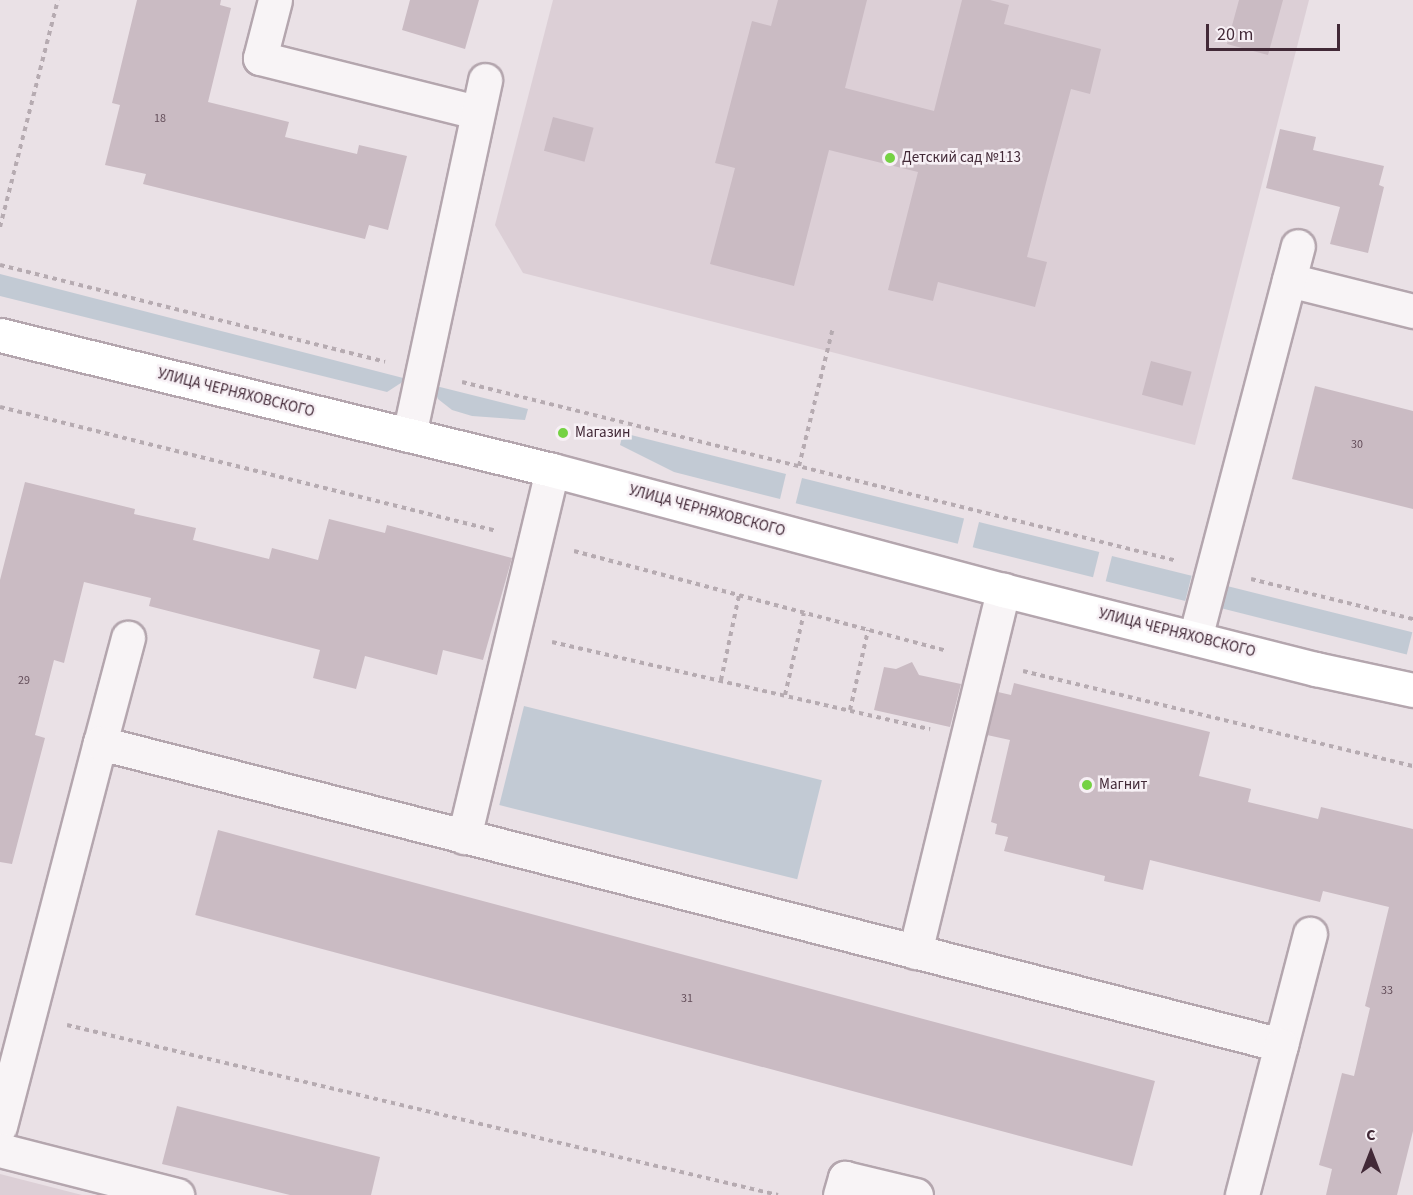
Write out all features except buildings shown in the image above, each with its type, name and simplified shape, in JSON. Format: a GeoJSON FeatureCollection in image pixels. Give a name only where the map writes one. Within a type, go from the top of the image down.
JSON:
{"type":"FeatureCollection","features":[{"type":"Feature","properties":{"kind":"main road","name":"УЛИЦА ЧЕРНЯХОВСКОГО"},"geometry":{"type":"LineString","coordinates":[[0,335],[552,470],[1003,590],[1413,690]]}},
{"type":"Feature","properties":{"kind":"lane"},"geometry":{"type":"LineString","coordinates":[[275,0],[260,58],[477,112]]}},
{"type":"Feature","properties":{"kind":"lane"},"geometry":{"type":"LineString","coordinates":[[409,435],[485,80]]}},
{"type":"Feature","properties":{"kind":"lane"},"geometry":{"type":"LineString","coordinates":[[1196,638],[1298,246]]}},
{"type":"Feature","properties":{"kind":"lane"},"geometry":{"type":"LineString","coordinates":[[1289,280],[1413,311]]}},
{"type":"Feature","properties":{"kind":"lane"},"geometry":{"type":"LineString","coordinates":[[464,837],[552,470]]}},
{"type":"Feature","properties":{"kind":"lane"},"geometry":{"type":"LineString","coordinates":[[915,952],[1003,590]]}},
{"type":"Feature","properties":{"kind":"lane"},"geometry":{"type":"LineString","coordinates":[[0,1126],[128,638]]}},
{"type":"Feature","properties":{"kind":"lane"},"geometry":{"type":"LineString","coordinates":[[100,742],[1281,1046]]}},
{"type":"Feature","properties":{"kind":"lane"},"geometry":{"type":"LineString","coordinates":[[1242,1195],[1310,934]]}},
{"type":"Feature","properties":{"kind":"lane"},"geometry":{"type":"LineString","coordinates":[[0,1150],[177,1195]]}},
{"type":"Feature","properties":{"kind":"lane"},"geometry":{"type":"LineString","coordinates":[[840,1195],[845,1178],[916,1195]]}},
{"type":"Feature","properties":{"kind":"path"},"geometry":{"type":"LineString","coordinates":[[0,227],[58,0]]}},
{"type":"Feature","properties":{"kind":"path"},"geometry":{"type":"LineString","coordinates":[[0,265],[1413,619]]}},
{"type":"Feature","properties":{"kind":"path"},"geometry":{"type":"LineString","coordinates":[[800,466],[833,328]]}},
{"type":"Feature","properties":{"kind":"path"},"geometry":{"type":"LineString","coordinates":[[0,407],[535,541],[987,662],[1413,766]]}},
{"type":"Feature","properties":{"kind":"path"},"geometry":{"type":"LineString","coordinates":[[721,680],[739,596]]}},
{"type":"Feature","properties":{"kind":"path"},"geometry":{"type":"LineString","coordinates":[[785,695],[804,613]]}},
{"type":"Feature","properties":{"kind":"path"},"geometry":{"type":"LineString","coordinates":[[850,710],[868,630]]}},
{"type":"Feature","properties":{"kind":"path"},"geometry":{"type":"LineString","coordinates":[[513,633],[968,738]]}},
{"type":"Feature","properties":{"kind":"path"},"geometry":{"type":"LineString","coordinates":[[29,1017],[778,1195]]}},
{"type":"Feature","properties":{"kind":"shaded area","name":"Детский сад №113"},"geometry":{"type":"Polygon","coordinates":[[[553,0],[1309,0],[1195,445],[523,273],[495,225],[553,0]]]}},
{"type":"Feature","properties":{"kind":"shaded area"},"geometry":{"type":"Polygon","coordinates":[[[0,274],[407,379],[387,392],[0,296],[0,274]]]}},
{"type":"Feature","properties":{"kind":"shaded area"},"geometry":{"type":"Polygon","coordinates":[[[432,385],[528,409],[525,420],[472,416],[452,410],[438,399],[432,385]]]}},
{"type":"Feature","properties":{"kind":"shaded area"},"geometry":{"type":"Polygon","coordinates":[[[623,433],[786,474],[780,499],[674,472],[620,445],[623,433]]]}},
{"type":"Feature","properties":{"kind":"shaded area"},"geometry":{"type":"Polygon","coordinates":[[[802,478],[964,518],[958,544],[796,503],[802,478]]]}},
{"type":"Feature","properties":{"kind":"shaded area"},"geometry":{"type":"Polygon","coordinates":[[[979,522],[1099,552],[1093,577],[973,547],[979,522]]]}},
{"type":"Feature","properties":{"kind":"shaded area"},"geometry":{"type":"Polygon","coordinates":[[[1112,556],[1192,576],[1185,601],[1106,581],[1112,556]]]}},
{"type":"Feature","properties":{"kind":"shaded area"},"geometry":{"type":"Polygon","coordinates":[[[1227,586],[1412,632],[1407,655],[1221,608],[1227,586]]]}},
{"type":"Feature","properties":{"kind":"shaded area"},"geometry":{"type":"Polygon","coordinates":[[[524,706],[822,780],[797,879],[499,805],[524,706]]]}},
{"type":"Feature","properties":{"kind":"shaded area"},"geometry":{"type":"Polygon","coordinates":[[[0,1174],[82,1195],[0,1195],[0,1174]]]}},
{"type":"Feature","properties":{"kind":"place","name":"Детский сад №113"},"geometry":{"type":"Point","coordinates":[890,158]}},
{"type":"Feature","properties":{"kind":"place","name":"Магазин"},"geometry":{"type":"Point","coordinates":[563,433]}},
{"type":"Feature","properties":{"kind":"place","name":"Магнит"},"geometry":{"type":"Point","coordinates":[1087,785]}}]}
